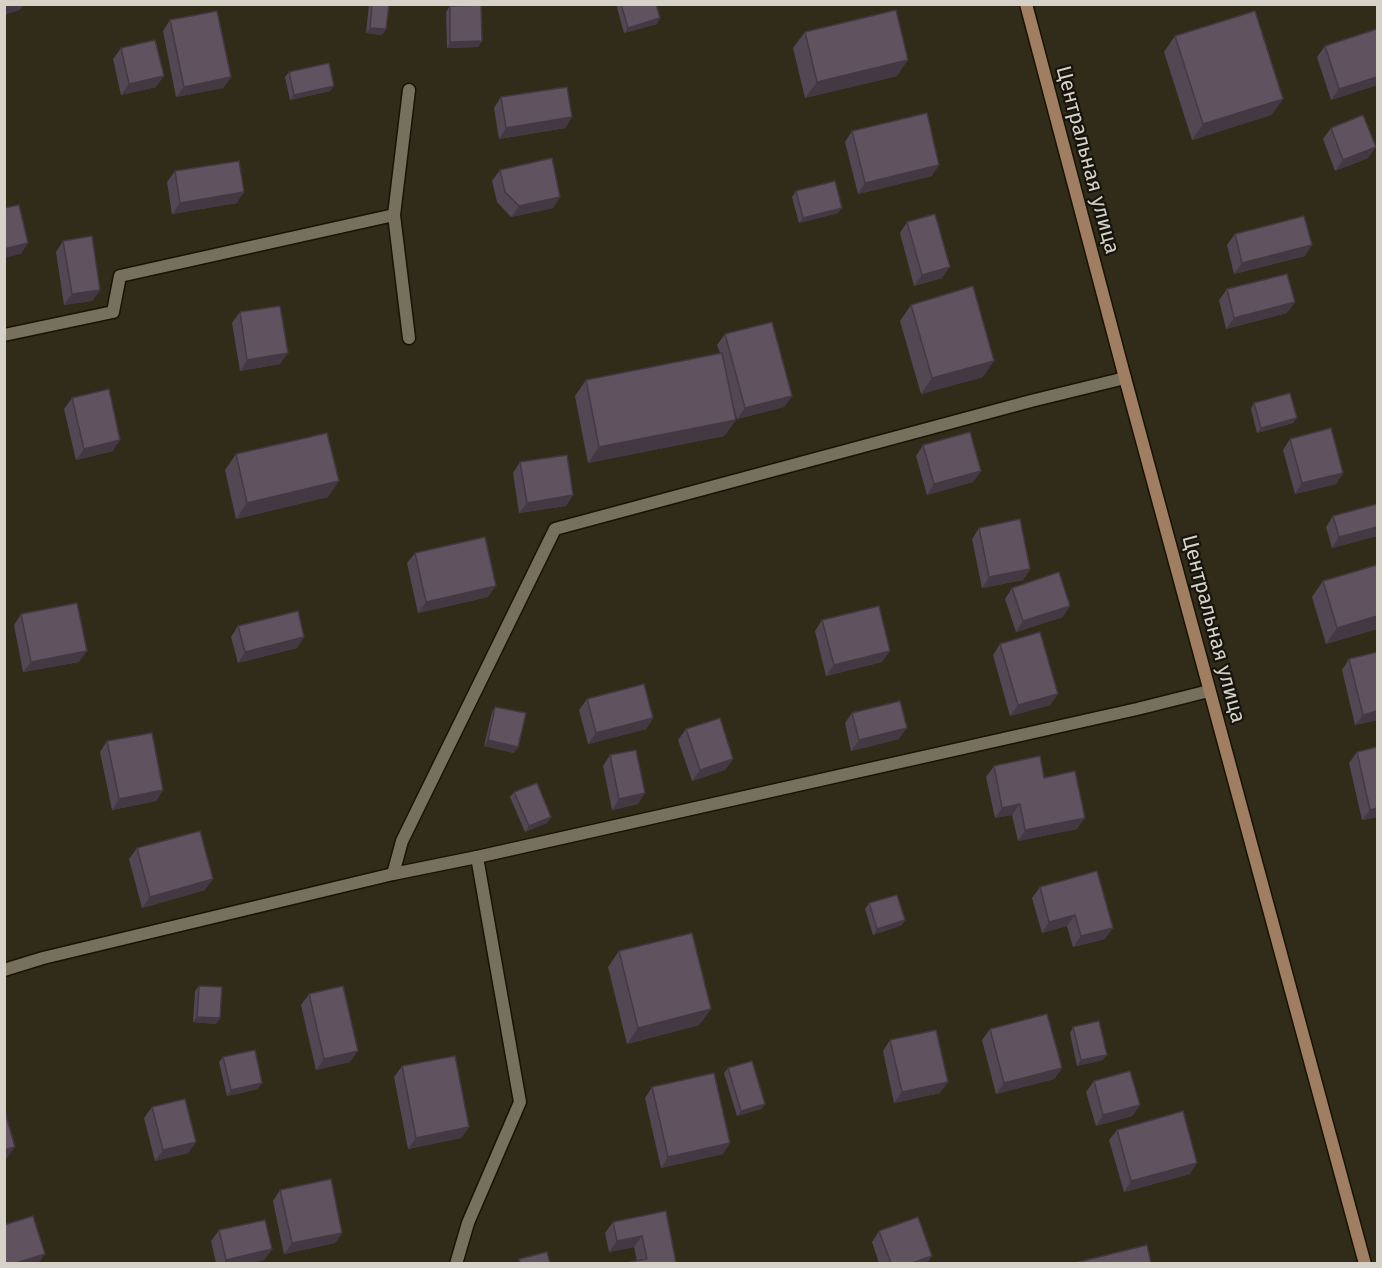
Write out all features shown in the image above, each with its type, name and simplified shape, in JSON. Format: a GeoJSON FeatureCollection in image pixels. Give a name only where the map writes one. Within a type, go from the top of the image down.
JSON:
{"type":"FeatureCollection","features":[{"type":"Feature","properties":{"kind":"main road","name":"Центральная улица"},"geometry":{"type":"LineString","coordinates":[[1026,4],[1209,691],[1365,1263]]}},
{"type":"Feature","properties":{"kind":"street"},"geometry":{"type":"LineString","coordinates":[[409,90],[394,215],[409,338]]}},
{"type":"Feature","properties":{"kind":"street"},"geometry":{"type":"LineString","coordinates":[[4,335],[113,312],[120,276],[394,215]]}},
{"type":"Feature","properties":{"kind":"street"},"geometry":{"type":"LineString","coordinates":[[393,874],[402,841],[555,529],[1048,396],[1125,378]]}},
{"type":"Feature","properties":{"kind":"street"},"geometry":{"type":"LineString","coordinates":[[4,970],[43,958],[393,874],[1137,709],[1209,691]]}},
{"type":"Feature","properties":{"kind":"street"},"geometry":{"type":"LineString","coordinates":[[456,1263],[468,1223],[520,1102],[477,857]]}},
{"type":"Feature","properties":{"kind":"building"},"geometry":{"type":"Polygon","coordinates":[[[372,4],[389,4],[386,29],[370,28],[372,4]]]}},
{"type":"Feature","properties":{"kind":"building"},"geometry":{"type":"Polygon","coordinates":[[[621,4],[656,4],[660,18],[628,28],[621,4]]]}},
{"type":"Feature","properties":{"kind":"building"},"geometry":{"type":"Polygon","coordinates":[[[481,5],[482,41],[450,42],[450,6],[481,5]]]}},
{"type":"Feature","properties":{"kind":"building"},"geometry":{"type":"Polygon","coordinates":[[[896,10],[908,60],[817,82],[805,32],[896,10]]]}},
{"type":"Feature","properties":{"kind":"building"},"geometry":{"type":"Polygon","coordinates":[[[217,11],[231,77],[184,87],[170,20],[217,11]]]}},
{"type":"Feature","properties":{"kind":"building"},"geometry":{"type":"Polygon","coordinates":[[[1255,11],[1283,99],[1203,124],[1175,36],[1255,11]]]}},
{"type":"Feature","properties":{"kind":"building"},"geometry":{"type":"Polygon","coordinates":[[[1377,29],[1377,77],[1339,89],[1325,46],[1377,29]]]}},
{"type":"Feature","properties":{"kind":"building"},"geometry":{"type":"Polygon","coordinates":[[[155,40],[164,76],[129,84],[121,48],[155,40]]]}},
{"type":"Feature","properties":{"kind":"building"},"geometry":{"type":"Polygon","coordinates":[[[329,63],[334,86],[294,95],[289,72],[329,63]]]}},
{"type":"Feature","properties":{"kind":"building"},"geometry":{"type":"Polygon","coordinates":[[[567,87],[572,117],[506,128],[501,97],[567,87]]]}},
{"type":"Feature","properties":{"kind":"building"},"geometry":{"type":"Polygon","coordinates":[[[927,113],[939,165],[865,183],[852,131],[927,113]]]}},
{"type":"Feature","properties":{"kind":"building"},"geometry":{"type":"Polygon","coordinates":[[[1363,115],[1376,147],[1343,160],[1331,128],[1363,115]]]}},
{"type":"Feature","properties":{"kind":"building"},"geometry":{"type":"Polygon","coordinates":[[[552,158],[560,197],[519,206],[505,192],[500,170],[552,158]]]}},
{"type":"Feature","properties":{"kind":"building"},"geometry":{"type":"Polygon","coordinates":[[[239,161],[244,192],[180,203],[175,171],[239,161]]]}},
{"type":"Feature","properties":{"kind":"building"},"geometry":{"type":"Polygon","coordinates":[[[835,181],[842,208],[803,218],[796,191],[835,181]]]}},
{"type":"Feature","properties":{"kind":"building"},"geometry":{"type":"Polygon","coordinates":[[[19,205],[28,243],[4,249],[4,208],[19,205]]]}},
{"type":"Feature","properties":{"kind":"building"},"geometry":{"type":"Polygon","coordinates":[[[935,214],[950,267],[922,275],[907,222],[935,214]]]}},
{"type":"Feature","properties":{"kind":"building"},"geometry":{"type":"Polygon","coordinates":[[[1304,216],[1312,245],[1242,263],[1235,234],[1304,216]]]}},
{"type":"Feature","properties":{"kind":"building"},"geometry":{"type":"Polygon","coordinates":[[[92,236],[100,290],[72,294],[63,241],[92,236]]]}},
{"type":"Feature","properties":{"kind":"building"},"geometry":{"type":"Polygon","coordinates":[[[1287,274],[1295,302],[1234,318],[1227,289],[1287,274]]]}},
{"type":"Feature","properties":{"kind":"building"},"geometry":{"type":"Polygon","coordinates":[[[973,286],[994,361],[932,378],[911,305],[973,286]]]}},
{"type":"Feature","properties":{"kind":"building"},"geometry":{"type":"Polygon","coordinates":[[[280,306],[288,353],[247,360],[240,312],[280,306]]]}},
{"type":"Feature","properties":{"kind":"building"},"geometry":{"type":"Polygon","coordinates":[[[772,322],[792,396],[745,408],[725,334],[772,322]]]}},
{"type":"Feature","properties":{"kind":"building"},"geometry":{"type":"Polygon","coordinates":[[[722,353],[736,420],[599,447],[586,380],[722,353]]]}},
{"type":"Feature","properties":{"kind":"building"},"geometry":{"type":"Polygon","coordinates":[[[109,389],[120,440],[84,449],[72,398],[109,389]]]}},
{"type":"Feature","properties":{"kind":"building"},"geometry":{"type":"Polygon","coordinates":[[[1290,393],[1297,418],[1261,428],[1254,403],[1290,393]]]}},
{"type":"Feature","properties":{"kind":"building"},"geometry":{"type":"Polygon","coordinates":[[[1331,428],[1343,473],[1302,483],[1290,439],[1331,428]]]}},
{"type":"Feature","properties":{"kind":"building"},"geometry":{"type":"Polygon","coordinates":[[[970,432],[981,471],[934,484],[923,445],[970,432]]]}},
{"type":"Feature","properties":{"kind":"building"},"geometry":{"type":"Polygon","coordinates":[[[327,433],[339,481],[247,503],[236,454],[327,433]]]}},
{"type":"Feature","properties":{"kind":"building"},"geometry":{"type":"Polygon","coordinates":[[[567,455],[573,495],[527,503],[520,462],[567,455]]]}},
{"type":"Feature","properties":{"kind":"building"},"geometry":{"type":"Polygon","coordinates":[[[1377,504],[1377,527],[1339,537],[1333,516],[1377,504]]]}},
{"type":"Feature","properties":{"kind":"building"},"geometry":{"type":"Polygon","coordinates":[[[1020,519],[1030,569],[989,577],[979,528],[1020,519]]]}},
{"type":"Feature","properties":{"kind":"building"},"geometry":{"type":"Polygon","coordinates":[[[485,537],[496,586],[426,602],[415,553],[485,537]]]}},
{"type":"Feature","properties":{"kind":"building"},"geometry":{"type":"Polygon","coordinates":[[[1377,565],[1377,616],[1337,628],[1323,581],[1377,565]]]}},
{"type":"Feature","properties":{"kind":"building"},"geometry":{"type":"Polygon","coordinates":[[[1059,572],[1070,606],[1023,621],[1012,588],[1059,572]]]}},
{"type":"Feature","properties":{"kind":"building"},"geometry":{"type":"Polygon","coordinates":[[[77,603],[87,651],[31,662],[21,614],[77,603]]]}},
{"type":"Feature","properties":{"kind":"building"},"geometry":{"type":"Polygon","coordinates":[[[879,606],[890,651],[834,665],[822,620],[879,606]]]}},
{"type":"Feature","properties":{"kind":"building"},"geometry":{"type":"Polygon","coordinates":[[[298,611],[304,637],[245,652],[238,626],[298,611]]]}},
{"type":"Feature","properties":{"kind":"building"},"geometry":{"type":"Polygon","coordinates":[[[1040,632],[1058,694],[1018,705],[1000,644],[1040,632]]]}},
{"type":"Feature","properties":{"kind":"building"},"geometry":{"type":"Polygon","coordinates":[[[1377,652],[1377,711],[1363,715],[1349,659],[1377,652]]]}},
{"type":"Feature","properties":{"kind":"building"},"geometry":{"type":"Polygon","coordinates":[[[644,684],[653,718],[596,733],[587,699],[644,684]]]}},
{"type":"Feature","properties":{"kind":"building"},"geometry":{"type":"Polygon","coordinates":[[[900,701],[907,728],[859,740],[852,713],[900,701]]]}},
{"type":"Feature","properties":{"kind":"building"},"geometry":{"type":"Polygon","coordinates":[[[495,707],[526,713],[518,747],[488,740],[495,707]]]}},
{"type":"Feature","properties":{"kind":"building"},"geometry":{"type":"Polygon","coordinates":[[[720,718],[733,759],[700,770],[686,729],[720,718]]]}},
{"type":"Feature","properties":{"kind":"building"},"geometry":{"type":"Polygon","coordinates":[[[152,733],[163,790],[119,799],[107,741],[152,733]]]}},
{"type":"Feature","properties":{"kind":"building"},"geometry":{"type":"Polygon","coordinates":[[[1377,747],[1377,808],[1370,810],[1357,752],[1377,747]]]}},
{"type":"Feature","properties":{"kind":"building"},"geometry":{"type":"Polygon","coordinates":[[[636,750],[645,793],[619,799],[610,755],[636,750]]]}},
{"type":"Feature","properties":{"kind":"building"},"geometry":{"type":"Polygon","coordinates":[[[1040,756],[1044,778],[1075,771],[1085,818],[1025,830],[1020,804],[1002,808],[994,766],[1040,756]]]}},
{"type":"Feature","properties":{"kind":"building"},"geometry":{"type":"Polygon","coordinates":[[[537,783],[551,817],[529,826],[514,792],[537,783]]]}},
{"type":"Feature","properties":{"kind":"building"},"geometry":{"type":"Polygon","coordinates":[[[200,831],[213,879],[150,897],[137,848],[200,831]]]}},
{"type":"Feature","properties":{"kind":"building"},"geometry":{"type":"Polygon","coordinates":[[[1097,871],[1113,928],[1081,936],[1075,915],[1049,922],[1040,887],[1097,871]]]}},
{"type":"Feature","properties":{"kind":"building"},"geometry":{"type":"Polygon","coordinates":[[[897,895],[905,920],[877,929],[869,903],[897,895]]]}},
{"type":"Feature","properties":{"kind":"building"},"geometry":{"type":"Polygon","coordinates":[[[692,933],[711,1009],[638,1028],[619,951],[692,933]]]}},
{"type":"Feature","properties":{"kind":"building"},"geometry":{"type":"Polygon","coordinates":[[[199,986],[222,987],[220,1018],[197,1017],[199,986]]]}},
{"type":"Feature","properties":{"kind":"building"},"geometry":{"type":"Polygon","coordinates":[[[343,986],[358,1051],[324,1059],[309,994],[343,986]]]}},
{"type":"Feature","properties":{"kind":"building"},"geometry":{"type":"Polygon","coordinates":[[[1047,1014],[1062,1068],[1004,1083],[990,1029],[1047,1014]]]}},
{"type":"Feature","properties":{"kind":"building"},"geometry":{"type":"Polygon","coordinates":[[[1099,1021],[1107,1055],[1081,1060],[1073,1027],[1099,1021]]]}},
{"type":"Feature","properties":{"kind":"building"},"geometry":{"type":"Polygon","coordinates":[[[936,1030],[948,1082],[902,1092],[890,1040],[936,1030]]]}},
{"type":"Feature","properties":{"kind":"building"},"geometry":{"type":"Polygon","coordinates":[[[255,1050],[262,1083],[231,1090],[223,1057],[255,1050]]]}},
{"type":"Feature","properties":{"kind":"building"},"geometry":{"type":"Polygon","coordinates":[[[455,1056],[469,1127],[416,1138],[402,1066],[455,1056]]]}},
{"type":"Feature","properties":{"kind":"building"},"geometry":{"type":"Polygon","coordinates":[[[752,1061],[765,1104],[741,1111],[728,1068],[752,1061]]]}},
{"type":"Feature","properties":{"kind":"building"},"geometry":{"type":"Polygon","coordinates":[[[1130,1071],[1140,1105],[1103,1115],[1094,1081],[1130,1071]]]}},
{"type":"Feature","properties":{"kind":"building"},"geometry":{"type":"Polygon","coordinates":[[[714,1073],[730,1143],[668,1157],[652,1087],[714,1073]]]}},
{"type":"Feature","properties":{"kind":"building"},"geometry":{"type":"Polygon","coordinates":[[[185,1099],[196,1142],[163,1150],[152,1107],[185,1099]]]}},
{"type":"Feature","properties":{"kind":"building"},"geometry":{"type":"Polygon","coordinates":[[[4,1109],[15,1147],[4,1150],[4,1109]]]}},
{"type":"Feature","properties":{"kind":"building"},"geometry":{"type":"Polygon","coordinates":[[[1183,1111],[1197,1163],[1131,1181],[1117,1130],[1183,1111]]]}},
{"type":"Feature","properties":{"kind":"building"},"geometry":{"type":"Polygon","coordinates":[[[331,1179],[342,1233],[292,1243],[280,1190],[331,1179]]]}},
{"type":"Feature","properties":{"kind":"building"},"geometry":{"type":"Polygon","coordinates":[[[666,1211],[676,1263],[630,1263],[647,1259],[642,1236],[617,1241],[613,1222],[666,1211]]]}},
{"type":"Feature","properties":{"kind":"building"},"geometry":{"type":"Polygon","coordinates":[[[33,1216],[45,1254],[16,1263],[4,1263],[4,1225],[33,1216]]]}},
{"type":"Feature","properties":{"kind":"building"},"geometry":{"type":"Polygon","coordinates":[[[918,1217],[932,1256],[912,1263],[891,1263],[879,1231],[918,1217]]]}},
{"type":"Feature","properties":{"kind":"building"},"geometry":{"type":"Polygon","coordinates":[[[265,1220],[272,1249],[226,1260],[219,1230],[265,1220]]]}},
{"type":"Feature","properties":{"kind":"building"},"geometry":{"type":"Polygon","coordinates":[[[1147,1245],[1151,1263],[1075,1263],[1147,1245]]]}},
{"type":"Feature","properties":{"kind":"building"},"geometry":{"type":"Polygon","coordinates":[[[547,1252],[550,1263],[520,1263],[519,1259],[547,1252]]]}}]}
